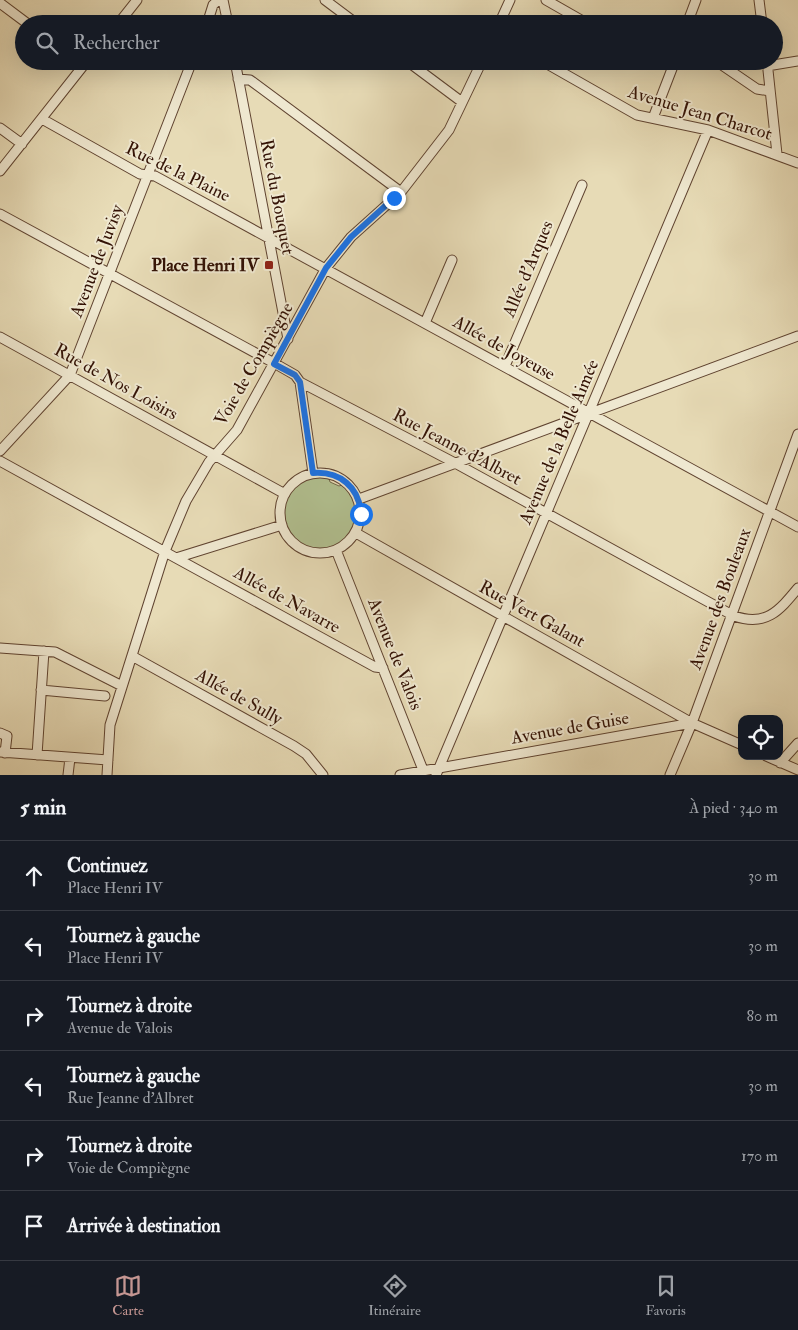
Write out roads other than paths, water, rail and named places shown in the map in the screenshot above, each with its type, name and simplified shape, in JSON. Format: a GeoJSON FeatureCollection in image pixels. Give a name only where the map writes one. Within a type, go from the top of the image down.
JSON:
{"type":"FeatureCollection","features":[{"type":"Feature","properties":{"kind":"street"},"geometry":{"type":"LineString","coordinates":[[125,15],[137,0]]}},
{"type":"Feature","properties":{"kind":"street"},"geometry":{"type":"LineString","coordinates":[[210,15],[218,0]]}},
{"type":"Feature","properties":{"kind":"street"},"geometry":{"type":"LineString","coordinates":[[223,0],[226,15]]}},
{"type":"Feature","properties":{"kind":"street"},"geometry":{"type":"LineString","coordinates":[[325,0],[345,15]]}},
{"type":"Feature","properties":{"kind":"street"},"geometry":{"type":"LineString","coordinates":[[503,15],[510,0]]}},
{"type":"Feature","properties":{"kind":"street"},"geometry":{"type":"LineString","coordinates":[[546,0],[572,15]]}},
{"type":"Feature","properties":{"kind":"street"},"geometry":{"type":"LineString","coordinates":[[690,15],[696,0]]}},
{"type":"Feature","properties":{"kind":"street"},"geometry":{"type":"LineString","coordinates":[[759,0],[761,15]]}},
{"type":"Feature","properties":{"kind":"street"},"geometry":{"type":"LineString","coordinates":[[0,3],[16,15]]}},
{"type":"Feature","properties":{"kind":"street"},"geometry":{"type":"LineString","coordinates":[[783,62],[798,61]]}},
{"type":"Feature","properties":{"kind":"street"},"geometry":{"type":"LineString","coordinates":[[0,171],[42,119],[78,70]]}},
{"type":"Feature","properties":{"kind":"street","name":"Avenue de Juvisy"},"geometry":{"type":"LineString","coordinates":[[0,451],[70,375],[189,70]]}},
{"type":"Feature","properties":{"kind":"street","name":"Rue du Bouquet"},"geometry":{"type":"LineString","coordinates":[[236,70],[288,339]]}},
{"type":"Feature","properties":{"kind":"street"},"geometry":{"type":"LineString","coordinates":[[419,70],[462,102]]}},
{"type":"Feature","properties":{"kind":"street","name":"Voie de Compiègne"},"geometry":{"type":"LineString","coordinates":[[107,775],[110,725],[165,551],[198,478],[237,430],[326,268],[351,237],[401,192],[449,130],[478,70]]}},
{"type":"Feature","properties":{"kind":"street","name":"Avenue Jean Charcot"},"geometry":{"type":"LineString","coordinates":[[557,70],[621,107],[653,118],[708,130],[777,154],[798,164]]}},
{"type":"Feature","properties":{"kind":"street"},"geometry":{"type":"LineString","coordinates":[[653,118],[672,70]]}},
{"type":"Feature","properties":{"kind":"street"},"geometry":{"type":"LineString","coordinates":[[730,70],[757,88],[770,91]]}},
{"type":"Feature","properties":{"kind":"street"},"geometry":{"type":"LineString","coordinates":[[768,70],[777,154]]}},
{"type":"Feature","properties":{"kind":"street"},"geometry":{"type":"LineString","coordinates":[[238,79],[250,80],[401,192]]}},
{"type":"Feature","properties":{"kind":"street","name":"Rue de la Plaine"},"geometry":{"type":"LineString","coordinates":[[42,119],[140,174],[155,176],[326,268]]}},
{"type":"Feature","properties":{"kind":"street"},"geometry":{"type":"LineString","coordinates":[[0,128],[22,144]]}},
{"type":"Feature","properties":{"kind":"street","name":"Avenue de la Belle Aimée"},"geometry":{"type":"LineString","coordinates":[[438,771],[708,130]]}},
{"type":"Feature","properties":{"kind":"street","name":"Allée d'Arques"},"geometry":{"type":"LineString","coordinates":[[505,366],[582,184]]}},
{"type":"Feature","properties":{"kind":"street","name":"Rue Jeanne d'Albret"},"geometry":{"type":"LineString","coordinates":[[0,214],[295,375],[300,382],[455,463],[731,614],[743,619],[762,620],[779,610],[798,588]]}},
{"type":"Feature","properties":{"kind":"street"},"geometry":{"type":"LineString","coordinates":[[425,323],[452,260]]}},
{"type":"Feature","properties":{"kind":"street","name":"Allée de Joyeuse"},"geometry":{"type":"LineString","coordinates":[[326,268],[798,527]]}},
{"type":"Feature","properties":{"kind":"street"},"geometry":{"type":"LineString","coordinates":[[358,499],[798,336]]}},
{"type":"Feature","properties":{"kind":"street","name":"Rue de Nos Loisirs"},"geometry":{"type":"LineString","coordinates":[[0,337],[216,455]]}},
{"type":"Feature","properties":{"kind":"street"},"geometry":{"type":"LineString","coordinates":[[300,382],[313,473]]}},
{"type":"Feature","properties":{"kind":"street","name":"Avenue des Bouleaux"},"geometry":{"type":"LineString","coordinates":[[670,775],[692,723],[798,434]]}},
{"type":"Feature","properties":{"kind":"street"},"geometry":{"type":"LineString","coordinates":[[216,455],[285,494]]}},
{"type":"Feature","properties":{"kind":"street","name":"Allée de Navarre"},"geometry":{"type":"LineString","coordinates":[[0,461],[375,667],[383,668]]}},
{"type":"Feature","properties":{"kind":"street"},"geometry":{"type":"LineString","coordinates":[[313,473],[327,473],[340,477],[351,486],[358,499],[361,514],[356,533],[347,543],[336,550],[321,553],[303,549],[289,538],[282,525],[280,506],[285,494],[296,481],[313,473]]}},
{"type":"Feature","properties":{"kind":"street"},"geometry":{"type":"LineString","coordinates":[[176,558],[282,525]]}},
{"type":"Feature","properties":{"kind":"street","name":"Rue Vert Galant"},"geometry":{"type":"LineString","coordinates":[[356,533],[692,723]]}},
{"type":"Feature","properties":{"kind":"street","name":"Avenue de Valois"},"geometry":{"type":"LineString","coordinates":[[336,550],[425,773]]}},
{"type":"Feature","properties":{"kind":"street"},"geometry":{"type":"LineString","coordinates":[[0,648],[55,652],[122,686]]}},
{"type":"Feature","properties":{"kind":"street"},"geometry":{"type":"LineString","coordinates":[[37,755],[44,651]]}},
{"type":"Feature","properties":{"kind":"street","name":"Allée de Sully"},"geometry":{"type":"LineString","coordinates":[[132,656],[294,746],[306,754],[323,775]]}},
{"type":"Feature","properties":{"kind":"street"},"geometry":{"type":"LineString","coordinates":[[42,690],[105,696]]}},
{"type":"Feature","properties":{"kind":"street"},"geometry":{"type":"LineString","coordinates":[[692,723],[738,743]]}},
{"type":"Feature","properties":{"kind":"street","name":"Avenue de Guise"},"geometry":{"type":"LineString","coordinates":[[400,775],[438,771],[692,723]]}},
{"type":"Feature","properties":{"kind":"street"},"geometry":{"type":"LineString","coordinates":[[0,733],[7,736],[3,752],[108,760]]}},
{"type":"Feature","properties":{"kind":"street"},"geometry":{"type":"LineString","coordinates":[[780,763],[798,743]]}},
{"type":"Feature","properties":{"kind":"street"},"geometry":{"type":"LineString","coordinates":[[68,775],[70,758]]}},
{"type":"Feature","properties":{"kind":"street"},"geometry":{"type":"LineString","coordinates":[[774,760],[798,770]]}},
{"type":"Feature","properties":{"kind":"place","name":"Place Henri IV"},"geometry":{"type":"Point","coordinates":[269,265]}}]}
